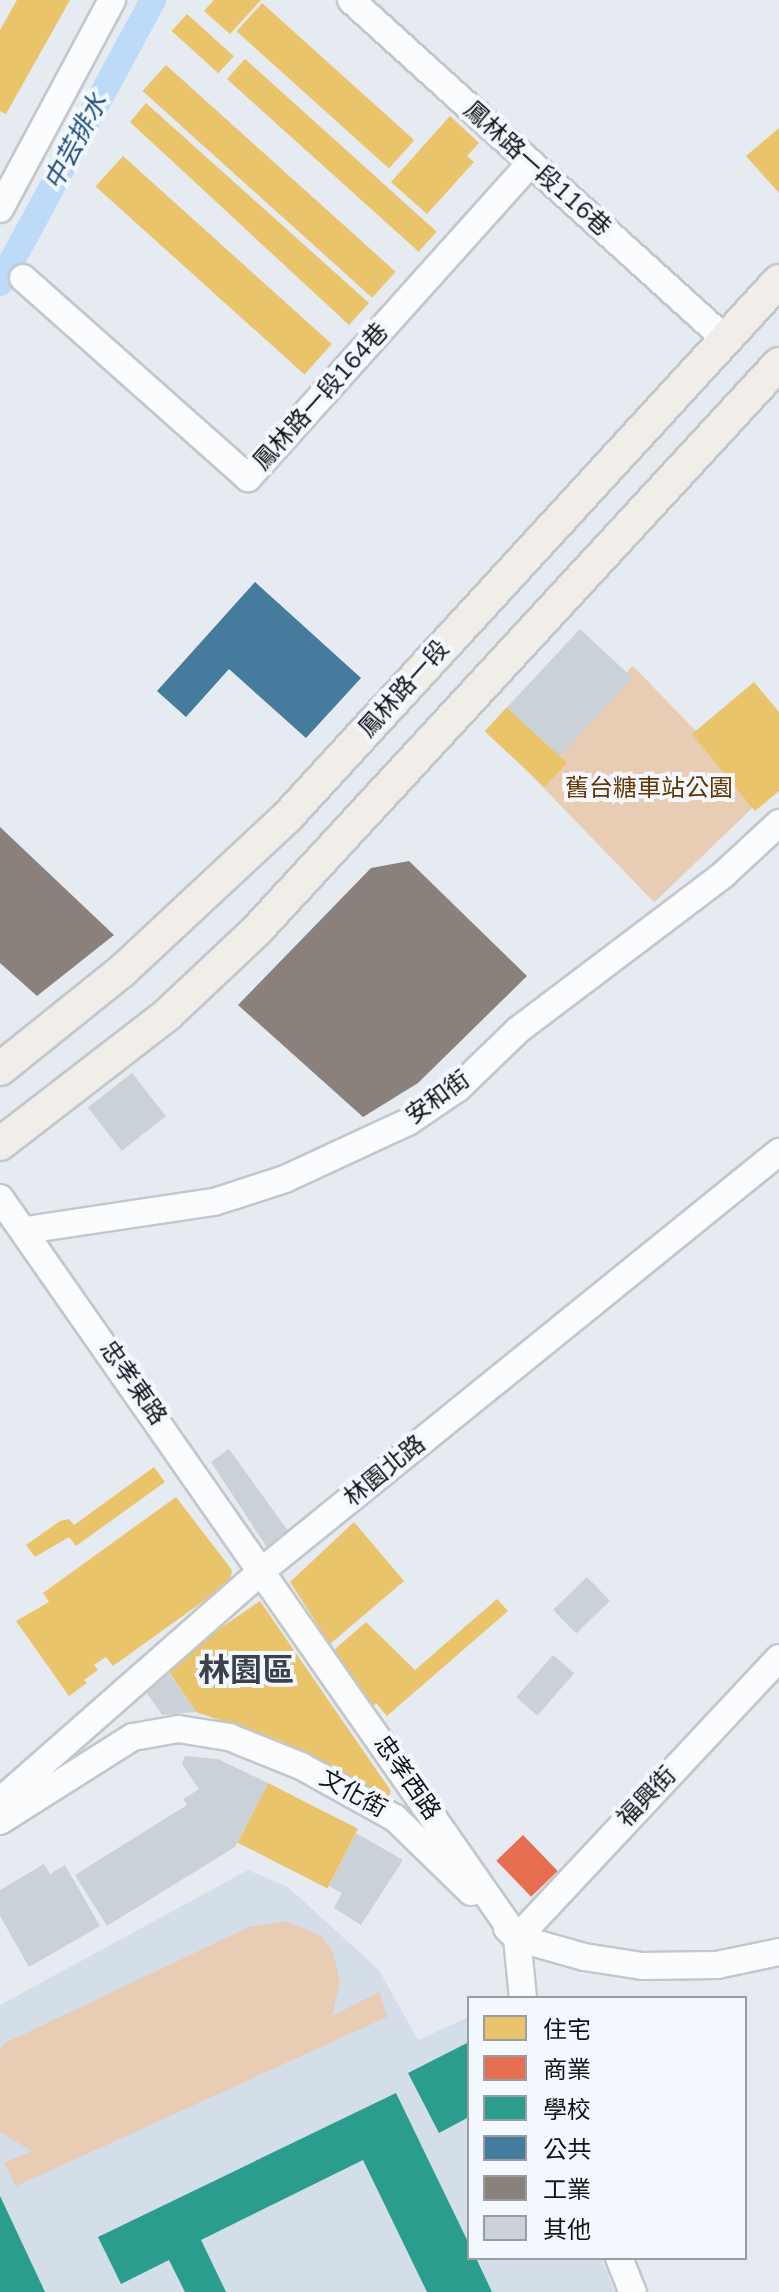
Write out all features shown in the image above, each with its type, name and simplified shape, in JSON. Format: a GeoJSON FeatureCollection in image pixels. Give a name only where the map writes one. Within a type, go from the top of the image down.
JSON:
{"type":"FeatureCollection","features":[{"type":"Feature","properties":{"kind":"main road","name":"鳳林路一段"},"geometry":{"type":"LineString","coordinates":[[0,1069],[122,971],[288,816],[779,281]]}},
{"type":"Feature","properties":{"kind":"main road"},"geometry":{"type":"LineString","coordinates":[[0,1144],[168,1014],[257,930],[779,364]]}},
{"type":"Feature","properties":{"kind":"street"},"geometry":{"type":"LineString","coordinates":[[0,209],[11,166],[112,0]]}},
{"type":"Feature","properties":{"kind":"street","name":"鳳林路一段116巷"},"geometry":{"type":"LineString","coordinates":[[351,0],[724,338]]}},
{"type":"Feature","properties":{"kind":"street","name":"鳳林路一段164巷"},"geometry":{"type":"LineString","coordinates":[[23,278],[248,478],[531,163]]}},
{"type":"Feature","properties":{"kind":"street","name":"安和街"},"geometry":{"type":"LineString","coordinates":[[26,1230],[214,1202],[285,1179],[408,1122],[458,1088],[518,1030],[724,874],[779,823]]}},
{"type":"Feature","properties":{"kind":"street","name":"林園北路"},"geometry":{"type":"LineString","coordinates":[[0,1801],[264,1569],[779,1152]]}},
{"type":"Feature","properties":{"kind":"street","name":"忠孝東路"},"geometry":{"type":"LineString","coordinates":[[0,1198],[26,1230],[264,1569]]}},
{"type":"Feature","properties":{"kind":"street","name":"忠孝西路"},"geometry":{"type":"LineString","coordinates":[[264,1569],[517,1938],[523,1996]]}},
{"type":"Feature","properties":{"kind":"street","name":"福興街"},"geometry":{"type":"LineString","coordinates":[[517,1938],[779,1658]]}},
{"type":"Feature","properties":{"kind":"street","name":"文化街"},"geometry":{"type":"LineString","coordinates":[[0,1821],[133,1737],[178,1729],[229,1737],[301,1766],[395,1818],[517,1938]]}},
{"type":"Feature","properties":{"kind":"street"},"geometry":{"type":"LineString","coordinates":[[517,1938],[642,1966],[717,1965],[779,1952]]}},
{"type":"Feature","properties":{"kind":"street"},"geometry":{"type":"LineString","coordinates":[[620,2260],[633,2292]]}},
{"type":"Feature","properties":{"kind":"shaded area"},"geometry":{"type":"Polygon","coordinates":[[[248,1870],[288,1887],[379,1970],[418,2040],[467,2018],[467,2260],[602,2260],[615,2292],[0,2292],[0,2005],[248,1870]]]}},
{"type":"Feature","properties":{"kind":"green space","name":"舊台糖車站公園"},"geometry":{"type":"Polygon","coordinates":[[[633,666],[762,799],[654,903],[526,770],[633,666]]]}},
{"type":"Feature","properties":{"kind":"green space"},"geometry":{"type":"Polygon","coordinates":[[[286,1921],[321,1936],[333,1952],[340,1982],[332,2016],[379,1992],[387,2017],[16,2186],[4,2163],[32,2151],[0,2132],[0,2051],[5,2043],[249,1927],[286,1921]]]}},
{"type":"Feature","properties":{"kind":"building: 住宅"},"geometry":{"type":"Polygon","coordinates":[[[17,0],[70,0],[6,114],[0,111],[0,30],[17,0]]]}},
{"type":"Feature","properties":{"kind":"building: 住宅"},"geometry":{"type":"Polygon","coordinates":[[[214,0],[261,0],[230,34],[204,11],[214,0]]]}},
{"type":"Feature","properties":{"kind":"building: 住宅"},"geometry":{"type":"Polygon","coordinates":[[[262,3],[414,140],[389,168],[237,31],[262,3]]]}},
{"type":"Feature","properties":{"kind":"building: 住宅"},"geometry":{"type":"Polygon","coordinates":[[[187,14],[234,56],[218,73],[172,31],[187,14]]]}},
{"type":"Feature","properties":{"kind":"building: 住宅"},"geometry":{"type":"Polygon","coordinates":[[[245,59],[437,232],[419,252],[227,79],[245,59]]]}},
{"type":"Feature","properties":{"kind":"building: 住宅"},"geometry":{"type":"Polygon","coordinates":[[[166,65],[396,272],[372,298],[143,91],[166,65]]]}},
{"type":"Feature","properties":{"kind":"building: 住宅"},"geometry":{"type":"Polygon","coordinates":[[[146,103],[369,303],[349,325],[130,122],[146,103]]]}},
{"type":"Feature","properties":{"kind":"building: 住宅"},"geometry":{"type":"Polygon","coordinates":[[[450,116],[479,143],[467,156],[474,162],[427,214],[391,182],[450,116]]]}},
{"type":"Feature","properties":{"kind":"building: 住宅"},"geometry":{"type":"Polygon","coordinates":[[[779,128],[779,193],[746,156],[779,128]]]}},
{"type":"Feature","properties":{"kind":"building: 住宅"},"geometry":{"type":"Polygon","coordinates":[[[123,156],[332,344],[304,374],[96,186],[123,156]]]}},
{"type":"Feature","properties":{"kind":"building: 住宅"},"geometry":{"type":"Polygon","coordinates":[[[754,682],[779,712],[779,791],[755,811],[692,734],[754,682]]]}},
{"type":"Feature","properties":{"kind":"building: 住宅"},"geometry":{"type":"Polygon","coordinates":[[[507,707],[567,763],[544,787],[484,731],[507,707]]]}},
{"type":"Feature","properties":{"kind":"building: 住宅"},"geometry":{"type":"Polygon","coordinates":[[[154,1467],[165,1482],[76,1546],[69,1537],[35,1557],[26,1545],[60,1521],[69,1519],[74,1525],[154,1467]]]}},
{"type":"Feature","properties":{"kind":"building: 住宅"},"geometry":{"type":"Polygon","coordinates":[[[176,1497],[232,1570],[230,1582],[113,1666],[106,1657],[94,1665],[98,1670],[69,1696],[16,1621],[49,1602],[43,1593],[176,1497]]]}},
{"type":"Feature","properties":{"kind":"building: 住宅"},"geometry":{"type":"Polygon","coordinates":[[[354,1522],[404,1581],[330,1644],[290,1582],[354,1522]]]}},
{"type":"Feature","properties":{"kind":"building: 住宅"},"geometry":{"type":"Polygon","coordinates":[[[497,1599],[508,1611],[387,1716],[376,1703],[372,1708],[334,1650],[366,1622],[415,1670],[497,1599]]]}},
{"type":"Feature","properties":{"kind":"building: 住宅"},"geometry":{"type":"Polygon","coordinates":[[[260,1601],[391,1791],[387,1801],[281,1741],[196,1712],[165,1666],[260,1601]]]}},
{"type":"Feature","properties":{"kind":"building: 住宅"},"geometry":{"type":"Polygon","coordinates":[[[268,1783],[358,1829],[328,1889],[238,1843],[268,1783]]]}},
{"type":"Feature","properties":{"kind":"building: 商業"},"geometry":{"type":"Polygon","coordinates":[[[523,1835],[558,1871],[531,1897],[496,1861],[523,1835]]]}},
{"type":"Feature","properties":{"kind":"building: 學校"},"geometry":{"type":"Polygon","coordinates":[[[467,2043],[467,2118],[439,2133],[408,2073],[467,2043]]]}},
{"type":"Feature","properties":{"kind":"building: 學校"},"geometry":{"type":"Polygon","coordinates":[[[396,2093],[467,2240],[467,2260],[477,2260],[492,2292],[427,2292],[363,2160],[201,2240],[226,2292],[185,2292],[169,2260],[121,2284],[98,2237],[396,2093]]]}},
{"type":"Feature","properties":{"kind":"building: 學校"},"geometry":{"type":"Polygon","coordinates":[[[0,2196],[45,2292],[0,2292],[0,2196]]]}},
{"type":"Feature","properties":{"kind":"building: 公共"},"geometry":{"type":"Polygon","coordinates":[[[255,582],[361,678],[306,738],[229,669],[186,717],[157,691],[255,582]]]}},
{"type":"Feature","properties":{"kind":"building: 工業"},"geometry":{"type":"Polygon","coordinates":[[[0,827],[114,935],[37,996],[0,963],[0,827]]]}},
{"type":"Feature","properties":{"kind":"building: 工業"},"geometry":{"type":"Polygon","coordinates":[[[409,861],[527,976],[418,1083],[363,1117],[238,1005],[371,868],[409,861]]]}},
{"type":"Feature","properties":{"kind":"building: 其他"},"geometry":{"type":"Polygon","coordinates":[[[580,629],[633,678],[560,756],[507,707],[580,629]]]}},
{"type":"Feature","properties":{"kind":"building: 其他"},"geometry":{"type":"Polygon","coordinates":[[[132,1073],[166,1116],[122,1151],[88,1107],[132,1073]]]}},
{"type":"Feature","properties":{"kind":"building: 其他"},"geometry":{"type":"Polygon","coordinates":[[[229,1449],[291,1535],[268,1549],[211,1462],[229,1449]]]}},
{"type":"Feature","properties":{"kind":"building: 其他"},"geometry":{"type":"Polygon","coordinates":[[[587,1577],[610,1601],[576,1633],[553,1610],[587,1577]]]}},
{"type":"Feature","properties":{"kind":"building: 其他"},"geometry":{"type":"Polygon","coordinates":[[[553,1655],[574,1673],[537,1716],[516,1697],[553,1655]]]}},
{"type":"Feature","properties":{"kind":"building: 其他"},"geometry":{"type":"Polygon","coordinates":[[[169,1673],[196,1712],[162,1715],[144,1689],[169,1673]]]}},
{"type":"Feature","properties":{"kind":"building: 其他"},"geometry":{"type":"Polygon","coordinates":[[[185,1756],[218,1759],[268,1783],[235,1847],[107,1926],[75,1875],[187,1805],[183,1799],[199,1789],[182,1764],[185,1756]]]}},
{"type":"Feature","properties":{"kind":"building: 其他"},"geometry":{"type":"Polygon","coordinates":[[[356,1833],[403,1860],[361,1925],[334,1908],[342,1893],[329,1886],[356,1833]]]}},
{"type":"Feature","properties":{"kind":"building: 其他"},"geometry":{"type":"Polygon","coordinates":[[[44,1864],[50,1874],[65,1865],[100,1926],[29,1967],[0,1916],[0,1890],[44,1864]]]}},
{"type":"Feature","properties":{"kind":"waterway","name":"中芸排水"},"geometry":{"type":"LineString","coordinates":[[0,283],[153,0]]}},
{"type":"Feature","properties":{"kind":"district","name":"林園區"},"geometry":{"type":"Point","coordinates":[246,1671]}}]}
